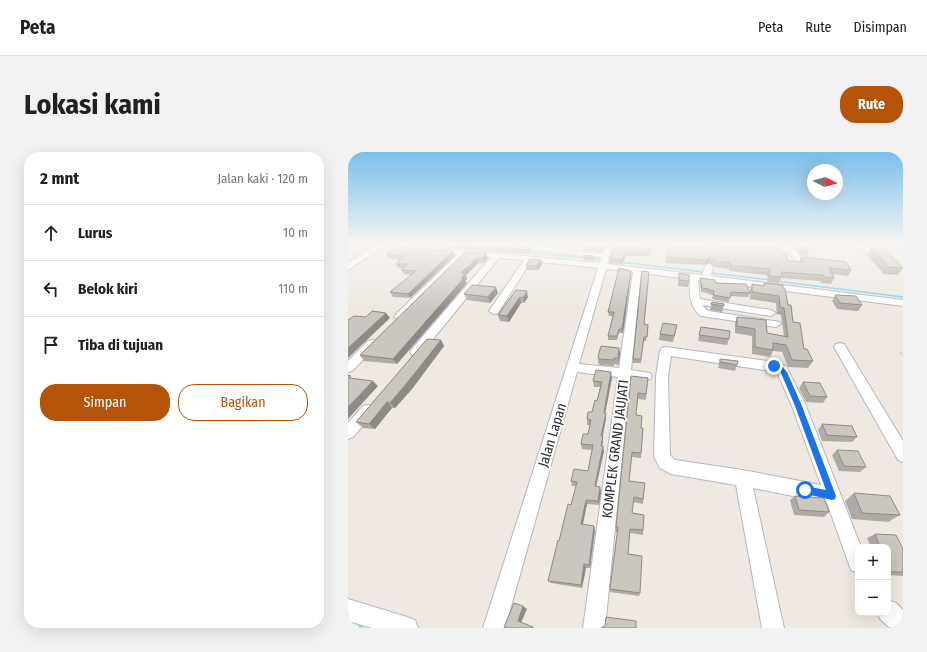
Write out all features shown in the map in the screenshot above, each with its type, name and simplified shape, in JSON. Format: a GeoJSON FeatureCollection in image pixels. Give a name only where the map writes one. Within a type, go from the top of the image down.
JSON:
{"type":"FeatureCollection","features":[{"type":"Feature","properties":{"kind":"street"},"geometry":{"type":"LineString","coordinates":[[392,324],[451,265]]}},
{"type":"Feature","properties":{"kind":"street"},"geometry":{"type":"LineString","coordinates":[[408,362],[486,265]]}},
{"type":"Feature","properties":{"kind":"street"},"geometry":{"type":"LineString","coordinates":[[494,311],[524,265]]}},
{"type":"Feature","properties":{"kind":"street","name":"Jalan Lapan"},"geometry":{"type":"LineString","coordinates":[[494,628],[604,265]]}},
{"type":"Feature","properties":{"kind":"street"},"geometry":{"type":"LineString","coordinates":[[620,265],[637,270],[694,277],[707,272],[903,302]]}},
{"type":"Feature","properties":{"kind":"street","name":"KOMPLEK GRAND JAUJATI"},"geometry":{"type":"LineString","coordinates":[[594,628],[637,270]]}},
{"type":"Feature","properties":{"kind":"street"},"geometry":{"type":"LineString","coordinates":[[694,277],[695,301],[701,312],[705,314],[776,324]]}},
{"type":"Feature","properties":{"kind":"street"},"geometry":{"type":"LineString","coordinates":[[695,301],[771,313]]}},
{"type":"Feature","properties":{"kind":"street"},"geometry":{"type":"LineString","coordinates":[[348,368],[381,335]]}},
{"type":"Feature","properties":{"kind":"street"},"geometry":{"type":"LineString","coordinates":[[840,347],[903,455]]}},
{"type":"Feature","properties":{"kind":"street"},"geometry":{"type":"LineString","coordinates":[[832,496],[743,478],[671,467],[666,463],[662,457],[662,376],[665,353],[668,350],[774,366],[782,369],[799,406],[855,555]]}},
{"type":"Feature","properties":{"kind":"street"},"geometry":{"type":"LineString","coordinates":[[572,367],[646,376]]}},
{"type":"Feature","properties":{"kind":"street"},"geometry":{"type":"LineString","coordinates":[[348,433],[373,403]]}},
{"type":"Feature","properties":{"kind":"street"},"geometry":{"type":"LineString","coordinates":[[743,478],[773,628]]}},
{"type":"Feature","properties":{"kind":"street"},"geometry":{"type":"LineString","coordinates":[[348,610],[379,624],[407,628]]}},
{"type":"Feature","properties":{"kind":"street"},"geometry":{"type":"LineString","coordinates":[[891,614],[903,625]]}},
{"type":"Feature","properties":{"kind":"path"},"geometry":{"type":"LineString","coordinates":[[903,352],[900,352],[903,356]]}},
{"type":"Feature","properties":{"kind":"building"},"geometry":{"type":"Polygon","coordinates":[[[407,265],[438,265],[408,294],[390,292],[416,271],[401,270],[407,265]]]}},
{"type":"Feature","properties":{"kind":"building"},"geometry":{"type":"Polygon","coordinates":[[[452,265],[469,265],[461,273],[465,274],[461,278],[464,278],[393,359],[360,355],[452,265]]]}},
{"type":"Feature","properties":{"kind":"building"},"geometry":{"type":"Polygon","coordinates":[[[732,265],[848,265],[851,270],[829,268],[834,278],[824,277],[823,275],[781,272],[782,277],[770,276],[769,269],[732,265]]]}},
{"type":"Feature","properties":{"kind":"building"},"geometry":{"type":"Polygon","coordinates":[[[887,265],[900,265],[903,268],[889,267],[887,265]]]}},
{"type":"Feature","properties":{"kind":"building"},"geometry":{"type":"Polygon","coordinates":[[[619,268],[631,271],[622,329],[619,329],[617,336],[608,336],[614,312],[608,312],[619,268]]]}},
{"type":"Feature","properties":{"kind":"building"},"geometry":{"type":"Polygon","coordinates":[[[642,271],[649,272],[644,324],[648,325],[647,337],[644,337],[641,359],[633,359],[642,271]]]}},
{"type":"Feature","properties":{"kind":"building"},"geometry":{"type":"Polygon","coordinates":[[[679,273],[689,275],[689,281],[679,280],[679,273]]]}},
{"type":"Feature","properties":{"kind":"building"},"geometry":{"type":"Polygon","coordinates":[[[700,278],[715,280],[715,283],[746,284],[750,293],[731,292],[730,298],[713,295],[714,291],[702,288],[700,278]]]}},
{"type":"Feature","properties":{"kind":"building"},"geometry":{"type":"Polygon","coordinates":[[[764,283],[783,285],[788,305],[791,305],[793,322],[800,323],[804,349],[807,349],[813,361],[792,360],[786,345],[773,343],[773,350],[755,347],[755,329],[737,326],[737,317],[766,320],[767,333],[788,337],[784,308],[780,307],[779,296],[752,292],[752,284],[764,286],[764,283]]]}},
{"type":"Feature","properties":{"kind":"building"},"geometry":{"type":"Polygon","coordinates":[[[472,285],[496,287],[488,297],[464,294],[472,285]]]}},
{"type":"Feature","properties":{"kind":"building"},"geometry":{"type":"Polygon","coordinates":[[[516,290],[527,291],[523,298],[520,297],[507,316],[498,315],[516,290]]]}},
{"type":"Feature","properties":{"kind":"building"},"geometry":{"type":"Polygon","coordinates":[[[835,295],[856,296],[862,305],[840,303],[835,295]]]}},
{"type":"Feature","properties":{"kind":"building"},"geometry":{"type":"Polygon","coordinates":[[[712,302],[724,304],[724,306],[711,304],[712,302]]]}},
{"type":"Feature","properties":{"kind":"building"},"geometry":{"type":"Polygon","coordinates":[[[372,311],[386,313],[348,348],[348,320],[354,316],[366,317],[372,311]]]}},
{"type":"Feature","properties":{"kind":"building"},"geometry":{"type":"Polygon","coordinates":[[[663,323],[677,325],[674,336],[660,334],[663,323]]]}},
{"type":"Feature","properties":{"kind":"building"},"geometry":{"type":"Polygon","coordinates":[[[701,327],[730,331],[729,339],[699,335],[701,327]]]}},
{"type":"Feature","properties":{"kind":"building"},"geometry":{"type":"Polygon","coordinates":[[[427,339],[441,340],[390,403],[387,402],[369,424],[356,422],[427,339]]]}},
{"type":"Feature","properties":{"kind":"building"},"geometry":{"type":"Polygon","coordinates":[[[601,346],[619,348],[618,358],[614,358],[614,360],[599,359],[598,357],[601,346]]]}},
{"type":"Feature","properties":{"kind":"building"},"geometry":{"type":"Polygon","coordinates":[[[720,359],[738,361],[737,365],[720,362],[720,359]]]}},
{"type":"Feature","properties":{"kind":"building"},"geometry":{"type":"Polygon","coordinates":[[[596,370],[611,372],[604,413],[606,413],[601,436],[603,436],[601,446],[603,446],[595,486],[600,487],[598,501],[586,500],[581,524],[594,526],[589,565],[584,564],[581,585],[548,581],[568,504],[571,505],[577,482],[571,481],[574,469],[588,471],[593,445],[581,444],[583,434],[588,434],[591,420],[587,419],[588,412],[592,412],[595,400],[597,401],[602,382],[593,381],[596,370]]]}},
{"type":"Feature","properties":{"kind":"building"},"geometry":{"type":"Polygon","coordinates":[[[348,375],[351,376],[349,378],[373,381],[348,407],[348,375]]]}},
{"type":"Feature","properties":{"kind":"building"},"geometry":{"type":"Polygon","coordinates":[[[631,376],[648,378],[646,394],[638,393],[636,415],[642,416],[641,428],[643,428],[641,453],[632,452],[629,481],[645,483],[643,499],[634,497],[632,513],[644,515],[643,530],[630,529],[628,554],[642,556],[640,593],[610,589],[618,527],[616,527],[631,376]]]}},
{"type":"Feature","properties":{"kind":"building"},"geometry":{"type":"Polygon","coordinates":[[[803,382],[820,383],[827,397],[810,396],[803,382]]]}},
{"type":"Feature","properties":{"kind":"building"},"geometry":{"type":"Polygon","coordinates":[[[822,424],[852,426],[857,437],[827,435],[822,424]]]}},
{"type":"Feature","properties":{"kind":"building"},"geometry":{"type":"Polygon","coordinates":[[[837,450],[858,451],[866,467],[844,466],[837,450]]]}},
{"type":"Feature","properties":{"kind":"building"},"geometry":{"type":"Polygon","coordinates":[[[854,493],[890,496],[900,515],[862,513],[854,493]]]}},
{"type":"Feature","properties":{"kind":"building"},"geometry":{"type":"Polygon","coordinates":[[[795,496],[824,498],[829,512],[799,510],[795,496]]]}},
{"type":"Feature","properties":{"kind":"building"},"geometry":{"type":"Polygon","coordinates":[[[875,534],[896,535],[903,549],[903,572],[891,572],[891,544],[879,544],[875,534]]]}},
{"type":"Feature","properties":{"kind":"building"},"geometry":{"type":"Polygon","coordinates":[[[514,603],[523,606],[518,621],[533,627],[532,628],[504,627],[514,603]]]}},
{"type":"Feature","properties":{"kind":"building"},"geometry":{"type":"Polygon","coordinates":[[[606,617],[636,621],[636,628],[602,628],[605,626],[606,617]]]}},
{"type":"Feature","properties":{"kind":"waterway"},"geometry":{"type":"LineString","coordinates":[[647,265],[770,280]]}},
{"type":"Feature","properties":{"kind":"waterway"},"geometry":{"type":"LineString","coordinates":[[776,281],[903,297]]}},
{"type":"Feature","properties":{"kind":"route"},"geometry":{"type":"LineString","coordinates":[[774,366],[779,367],[784,372],[799,406],[832,496],[805,490]]}}]}
